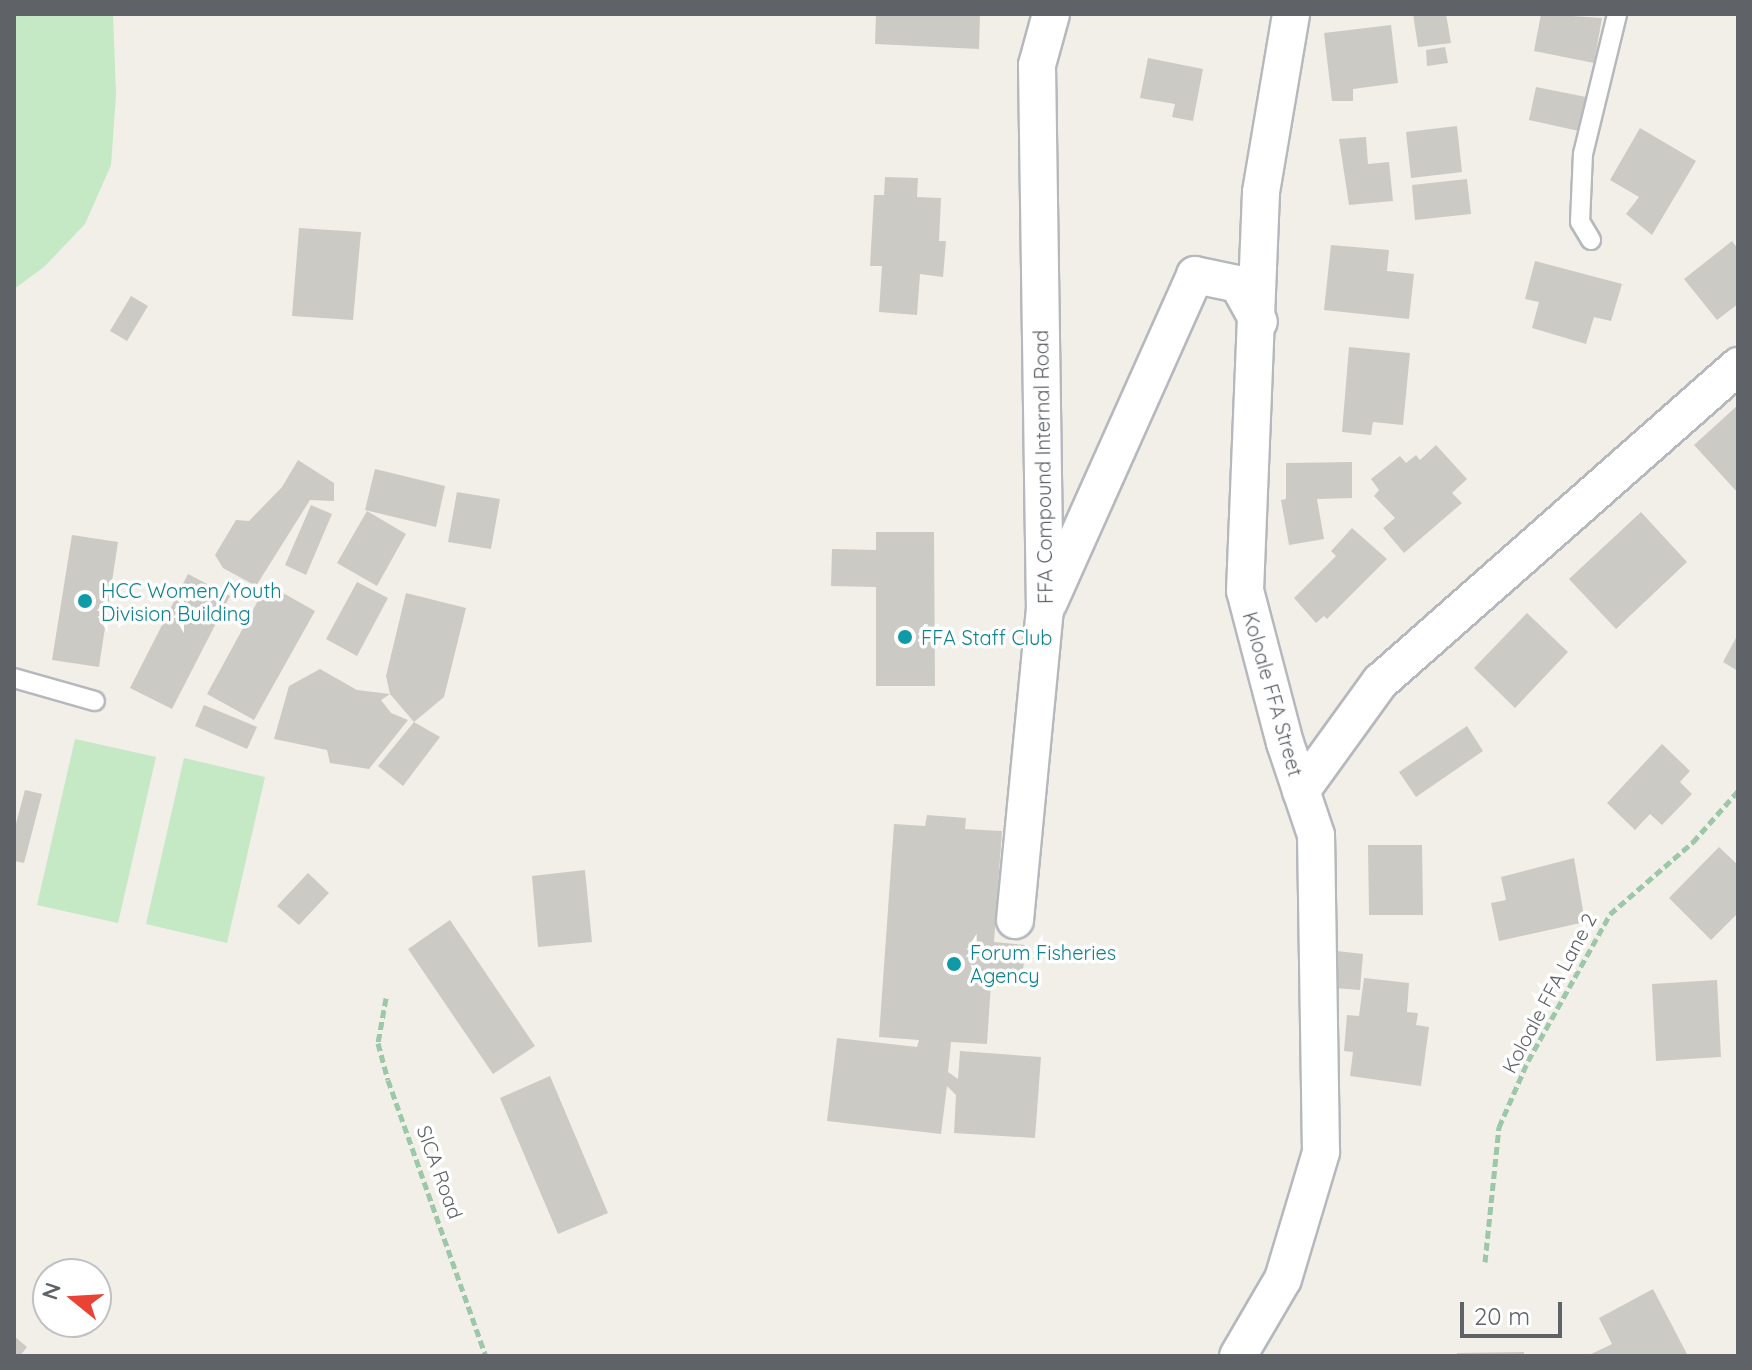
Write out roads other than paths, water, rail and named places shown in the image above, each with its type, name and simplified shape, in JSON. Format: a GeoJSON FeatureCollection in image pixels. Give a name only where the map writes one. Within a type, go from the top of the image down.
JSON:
{"type":"FeatureCollection","features":[{"type":"Feature","properties":{"kind":"street","name":"FFA Compound Internal Road"},"geometry":{"type":"LineString","coordinates":[[1015,920],[1045,611],[1037,65],[1051,14]]}},
{"type":"Feature","properties":{"kind":"street","name":"Koloale FFA Street"},"geometry":{"type":"LineString","coordinates":[[1238,1356],[1283,1279],[1321,1152],[1316,835],[1245,591],[1259,322],[1261,192],[1291,14]]}},
{"type":"Feature","properties":{"kind":"street"},"geometry":{"type":"LineString","coordinates":[[1045,611],[1195,275],[1238,284],[1259,322]]}},
{"type":"Feature","properties":{"kind":"street"},"geometry":{"type":"LineString","coordinates":[[1301,791],[1380,682],[1738,366]]}},
{"type":"Feature","properties":{"kind":"lane"},"geometry":{"type":"LineString","coordinates":[[1591,240],[1580,222],[1583,154],[1617,14]]}},
{"type":"Feature","properties":{"kind":"lane"},"geometry":{"type":"LineString","coordinates":[[14,678],[95,701]]}},
{"type":"Feature","properties":{"kind":"place","name":"HCC Women/Youth Division Building"},"geometry":{"type":"Point","coordinates":[85,601]}},
{"type":"Feature","properties":{"kind":"place","name":"FFA Staff Club"},"geometry":{"type":"Point","coordinates":[905,637]}},
{"type":"Feature","properties":{"kind":"place","name":"Forum Fisheries Agency"},"geometry":{"type":"Point","coordinates":[954,964]}}]}
